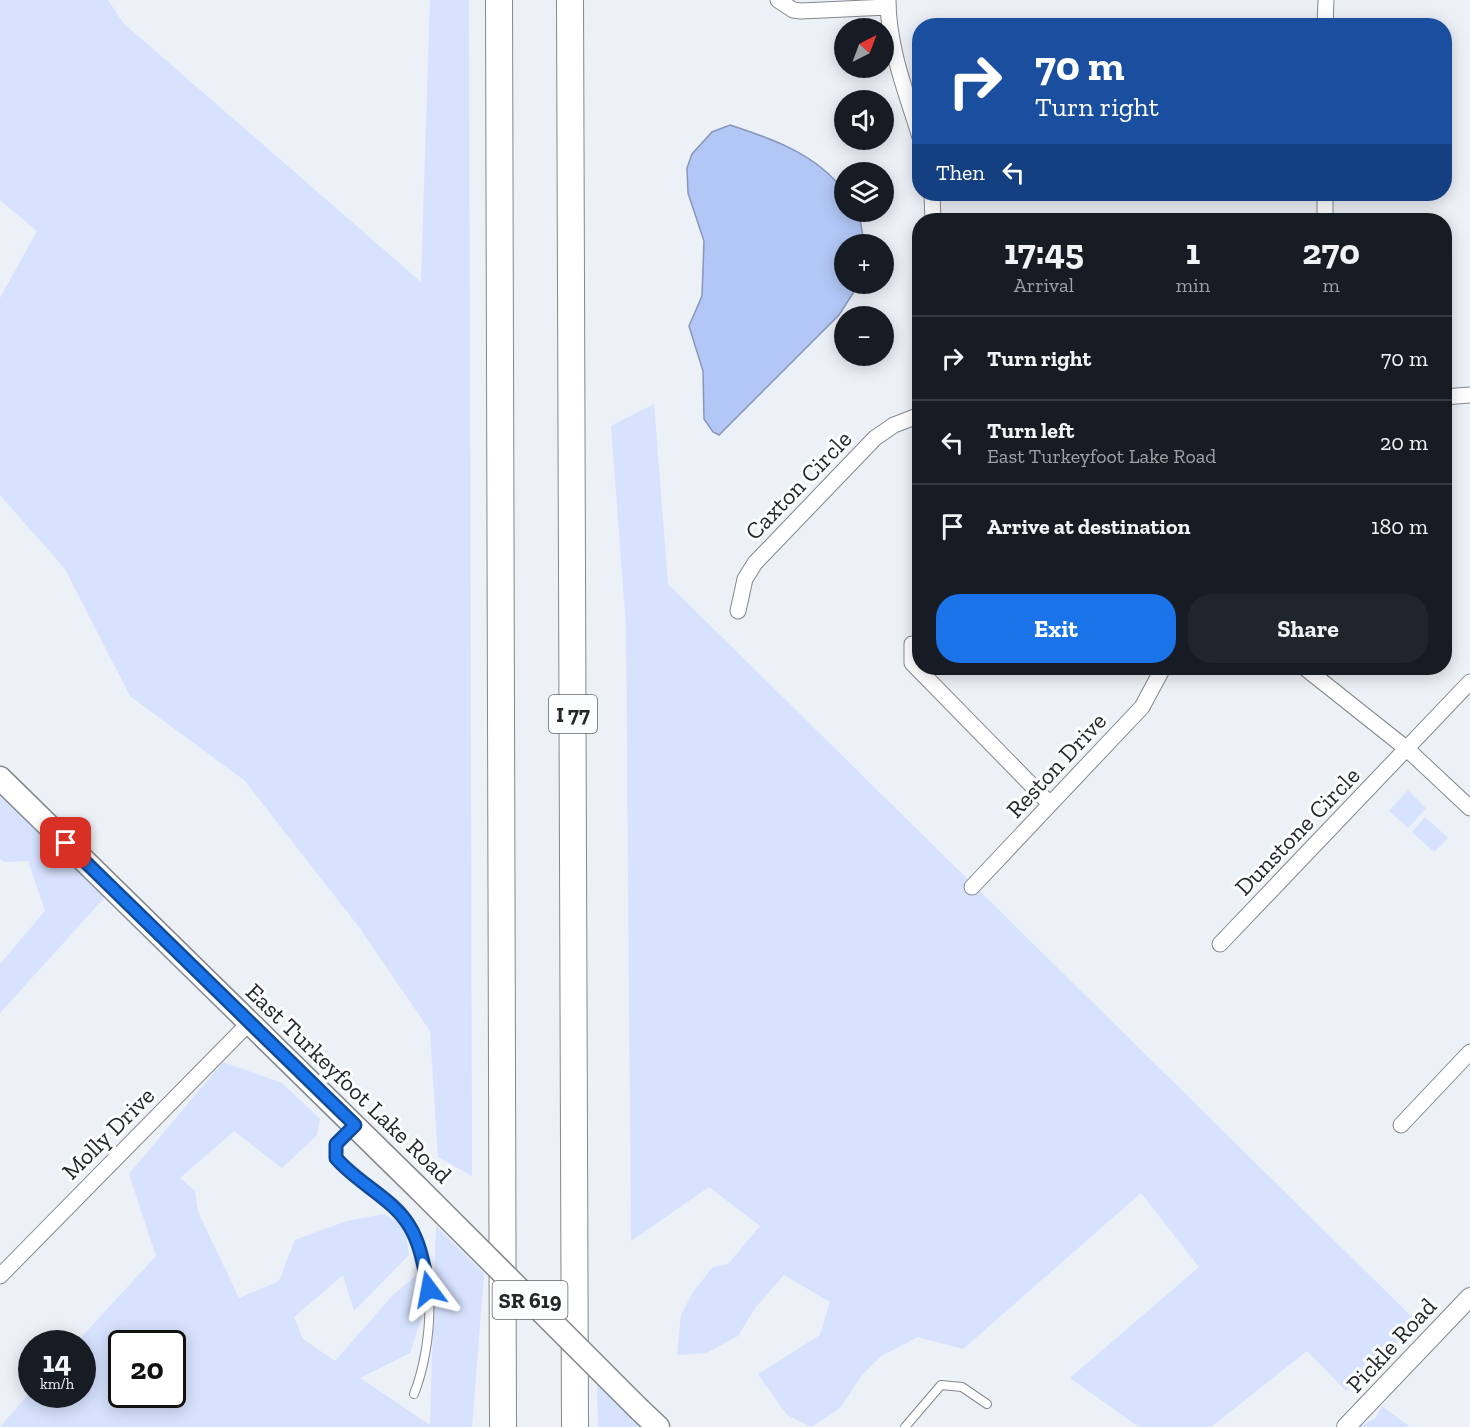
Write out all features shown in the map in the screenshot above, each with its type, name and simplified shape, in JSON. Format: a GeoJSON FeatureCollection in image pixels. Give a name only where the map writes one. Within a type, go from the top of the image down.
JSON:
{"type":"FeatureCollection","features":[{"type":"Feature","properties":{"kind":"highway"},"geometry":{"type":"LineString","coordinates":[[499,0],[503,1427]]}},
{"type":"Feature","properties":{"kind":"highway","name":"I 77"},"geometry":{"type":"LineString","coordinates":[[570,0],[576,1427]]}},
{"type":"Feature","properties":{"kind":"main road","name":"East Turkeyfoot Lake Road"},"geometry":{"type":"LineString","coordinates":[[0,778],[355,1125],[658,1427]]}},
{"type":"Feature","properties":{"kind":"street"},"geometry":{"type":"LineString","coordinates":[[778,0],[793,10],[888,3],[890,28],[912,96]]}},
{"type":"Feature","properties":{"kind":"street"},"geometry":{"type":"LineString","coordinates":[[1325,18],[1326,0]]}},
{"type":"Feature","properties":{"kind":"street"},"geometry":{"type":"LineString","coordinates":[[1452,396],[1470,395]]}},
{"type":"Feature","properties":{"kind":"street","name":"Caxton Circle"},"geometry":{"type":"LineString","coordinates":[[738,611],[745,579],[755,563],[875,438],[894,425],[912,418]]}},
{"type":"Feature","properties":{"kind":"street"},"geometry":{"type":"LineString","coordinates":[[912,644],[912,663]]}},
{"type":"Feature","properties":{"kind":"street"},"geometry":{"type":"LineString","coordinates":[[924,675],[1050,804]]}},
{"type":"Feature","properties":{"kind":"street","name":"Reston Drive"},"geometry":{"type":"LineString","coordinates":[[972,887],[1142,707],[1159,675]]}},
{"type":"Feature","properties":{"kind":"street"},"geometry":{"type":"LineString","coordinates":[[1314,675],[1407,749],[1470,808]]}},
{"type":"Feature","properties":{"kind":"street","name":"Dunstone Circle"},"geometry":{"type":"LineString","coordinates":[[1220,944],[1470,682]]}},
{"type":"Feature","properties":{"kind":"street","name":"Molly Drive"},"geometry":{"type":"LineString","coordinates":[[0,1276],[249,1023]]}},
{"type":"Feature","properties":{"kind":"street"},"geometry":{"type":"LineString","coordinates":[[1401,1125],[1470,1052]]}},
{"type":"Feature","properties":{"kind":"street","name":"Pickle Road"},"geometry":{"type":"LineString","coordinates":[[1346,1427],[1470,1297]]}},
{"type":"Feature","properties":{"kind":"lane"},"geometry":{"type":"LineString","coordinates":[[355,1125],[336,1144],[336,1158],[354,1177],[394,1209],[410,1227],[429,1289],[427,1344],[422,1374],[414,1394]]}},
{"type":"Feature","properties":{"kind":"lane"},"geometry":{"type":"LineString","coordinates":[[904,1427],[941,1385],[962,1387],[987,1404]]}},
{"type":"Feature","properties":{"kind":"shaded area"},"geometry":{"type":"Polygon","coordinates":[[[0,0],[108,0],[123,23],[421,282],[430,0],[469,0],[472,1176],[438,1157],[430,1031],[359,927],[244,780],[130,696],[65,569],[0,495],[0,298],[37,231],[0,200],[0,0]]]}},
{"type":"Feature","properties":{"kind":"shaded area"},"geometry":{"type":"Polygon","coordinates":[[[654,404],[668,584],[1418,1323],[1346,1391],[1307,1351],[1211,1427],[1139,1427],[1070,1378],[1199,1267],[1141,1193],[963,1349],[918,1337],[881,1356],[862,1375],[840,1408],[811,1427],[787,1415],[758,1374],[820,1335],[830,1302],[784,1275],[755,1308],[738,1336],[706,1353],[677,1355],[681,1315],[693,1292],[713,1267],[728,1264],[760,1226],[709,1187],[631,1241],[626,626],[611,426],[654,404]]]}},
{"type":"Feature","properties":{"kind":"shaded area"},"geometry":{"type":"Polygon","coordinates":[[[1408,790],[1426,808],[1408,828],[1389,811],[1408,790]]]}},
{"type":"Feature","properties":{"kind":"shaded area"},"geometry":{"type":"Polygon","coordinates":[[[0,793],[106,896],[0,1013],[0,964],[45,911],[28,861],[5,862],[0,859],[0,793]]]}},
{"type":"Feature","properties":{"kind":"shaded area"},"geometry":{"type":"Polygon","coordinates":[[[1425,817],[1448,838],[1434,852],[1412,832],[1425,817]]]}},
{"type":"Feature","properties":{"kind":"shaded area"},"geometry":{"type":"Polygon","coordinates":[[[223,1062],[282,1083],[320,1119],[317,1135],[282,1168],[234,1131],[180,1178],[195,1191],[198,1212],[239,1298],[279,1281],[295,1240],[347,1221],[384,1214],[405,1227],[409,1255],[354,1311],[343,1275],[294,1317],[303,1339],[335,1361],[392,1296],[418,1274],[422,1317],[410,1353],[360,1378],[430,1425],[436,1226],[484,1274],[472,1427],[0,1427],[18,1406],[18,1408],[96,1408],[96,1330],[88,1330],[156,1256],[129,1174],[223,1062]]]}},
{"type":"Feature","properties":{"kind":"shaded area"},"geometry":{"type":"Polygon","coordinates":[[[597,1382],[644,1427],[598,1427],[597,1382]]]}},
{"type":"Feature","properties":{"kind":"shaded area"},"geometry":{"type":"Polygon","coordinates":[[[1382,1406],[1410,1427],[1357,1427],[1375,1419],[1382,1406]]]}},
{"type":"Feature","properties":{"kind":"water"},"geometry":{"type":"Polygon","coordinates":[[[730,125],[778,142],[807,158],[834,179],[834,222],[861,222],[862,234],[834,234],[834,294],[853,294],[845,306],[834,306],[834,320],[719,435],[713,432],[704,419],[703,371],[689,326],[702,296],[704,241],[688,193],[687,168],[692,154],[712,132],[730,125]]]}},
{"type":"Feature","properties":{"kind":"route"},"geometry":{"type":"LineString","coordinates":[[66,843],[355,1125],[336,1144],[336,1158],[346,1170],[403,1217],[416,1237],[429,1289]]}}]}
